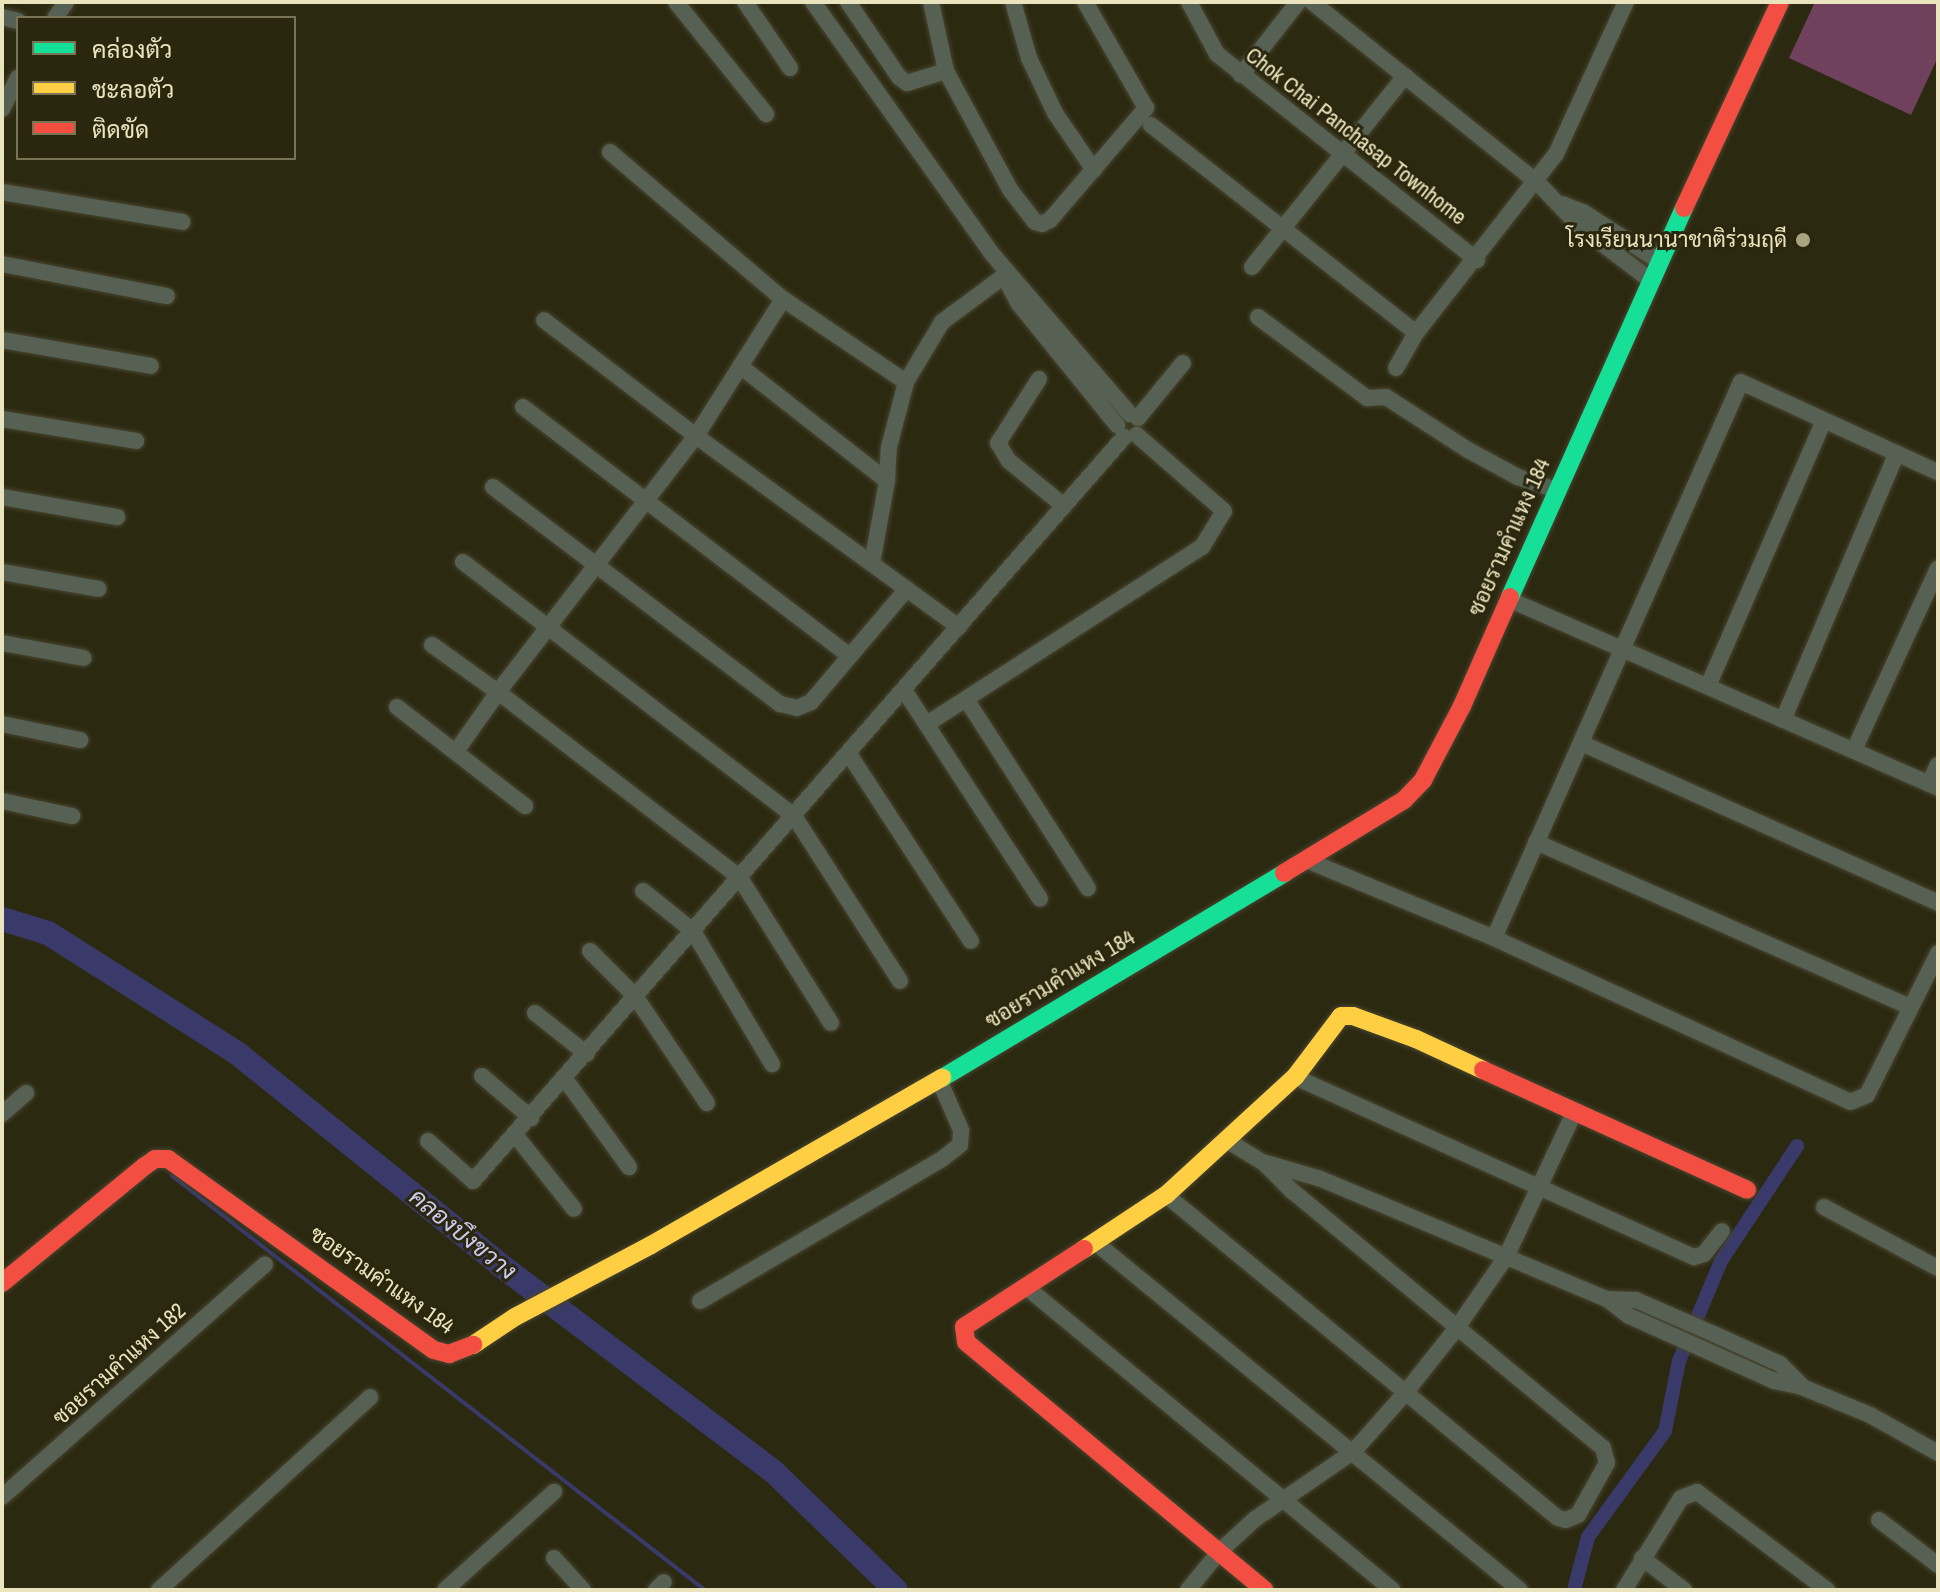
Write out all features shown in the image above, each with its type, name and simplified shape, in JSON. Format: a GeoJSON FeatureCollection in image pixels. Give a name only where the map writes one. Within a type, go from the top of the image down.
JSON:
{"type":"FeatureCollection","features":[{"type":"Feature","properties":{"kind":"street"},"geometry":{"type":"LineString","coordinates":[[676,2],[766,114]]}},
{"type":"Feature","properties":{"kind":"street"},"geometry":{"type":"LineString","coordinates":[[745,2],[790,68]]}},
{"type":"Feature","properties":{"kind":"street"},"geometry":{"type":"LineString","coordinates":[[813,2],[993,255],[1068,351],[1129,426],[1224,511],[1202,547],[927,724]]}},
{"type":"Feature","properties":{"kind":"street"},"geometry":{"type":"LineString","coordinates":[[848,2],[899,77],[907,83],[946,71]]}},
{"type":"Feature","properties":{"kind":"street"},"geometry":{"type":"LineString","coordinates":[[931,2],[946,71],[1011,191],[1035,222],[1042,224],[1050,220],[1146,108],[1085,2]]}},
{"type":"Feature","properties":{"kind":"street"},"geometry":{"type":"LineString","coordinates":[[1013,2],[1029,58],[1055,113],[1094,170]]}},
{"type":"Feature","properties":{"kind":"street","name":"Chok Chai Panchasap Townhome"},"geometry":{"type":"LineString","coordinates":[[1189,2],[1217,54],[1477,260]]}},
{"type":"Feature","properties":{"kind":"street"},"geometry":{"type":"LineString","coordinates":[[1241,75],[1298,2]]}},
{"type":"Feature","properties":{"kind":"street"},"geometry":{"type":"LineString","coordinates":[[1312,2],[1537,182],[1562,204],[1579,226],[1650,280]]}},
{"type":"Feature","properties":{"kind":"street"},"geometry":{"type":"LineString","coordinates":[[1396,368],[1416,333],[1477,260],[1556,154],[1626,2]]}},
{"type":"Feature","properties":{"kind":"street","name":"ซอยรามคำแหง 184"},"geometry":{"type":"LineString","coordinates":[[2,1283],[145,1166],[155,1159],[168,1159],[434,1350],[449,1354],[464,1351],[515,1317],[939,1080],[1404,800],[1423,780],[1462,706],[1650,280],[1778,3]]}},
{"type":"Feature","properties":{"kind":"street"},"geometry":{"type":"LineString","coordinates":[[1252,267],[1405,76]]}},
{"type":"Feature","properties":{"kind":"street"},"geometry":{"type":"LineString","coordinates":[[6,104],[16,82]]}},
{"type":"Feature","properties":{"kind":"street"},"geometry":{"type":"LineString","coordinates":[[1151,125],[1416,333]]}},
{"type":"Feature","properties":{"kind":"street"},"geometry":{"type":"LineString","coordinates":[[610,152],[783,299],[906,382]]}},
{"type":"Feature","properties":{"kind":"street"},"geometry":{"type":"LineString","coordinates":[[2,192],[183,222]]}},
{"type":"Feature","properties":{"kind":"street"},"geometry":{"type":"LineString","coordinates":[[1562,204],[1583,212],[1659,261]]}},
{"type":"Feature","properties":{"kind":"street"},"geometry":{"type":"LineString","coordinates":[[993,255],[1019,304],[1068,351]]}},
{"type":"Feature","properties":{"kind":"street"},"geometry":{"type":"LineString","coordinates":[[2,264],[167,296]]}},
{"type":"Feature","properties":{"kind":"street"},"geometry":{"type":"LineString","coordinates":[[872,563],[887,481],[889,447],[906,382],[942,322],[1004,276]]}},
{"type":"Feature","properties":{"kind":"street"},"geometry":{"type":"LineString","coordinates":[[457,750],[498,692],[696,436],[783,299]]}},
{"type":"Feature","properties":{"kind":"street"},"geometry":{"type":"LineString","coordinates":[[1258,317],[1367,398],[1386,397],[1468,450],[1518,477],[1556,490]]}},
{"type":"Feature","properties":{"kind":"street"},"geometry":{"type":"LineString","coordinates":[[544,320],[696,436],[959,627]]}},
{"type":"Feature","properties":{"kind":"street"},"geometry":{"type":"LineString","coordinates":[[2,340],[151,366]]}},
{"type":"Feature","properties":{"kind":"street"},"geometry":{"type":"LineString","coordinates":[[428,1141],[473,1181],[516,1136],[849,754],[1183,363]]}},
{"type":"Feature","properties":{"kind":"street"},"geometry":{"type":"LineString","coordinates":[[740,366],[887,481]]}},
{"type":"Feature","properties":{"kind":"street"},"geometry":{"type":"LineString","coordinates":[[1039,379],[998,443],[1009,461],[1064,506]]}},
{"type":"Feature","properties":{"kind":"street"},"geometry":{"type":"LineString","coordinates":[[1494,938],[1741,382],[1938,472]]}},
{"type":"Feature","properties":{"kind":"street"},"geometry":{"type":"LineString","coordinates":[[523,407],[645,503],[850,656]]}},
{"type":"Feature","properties":{"kind":"street"},"geometry":{"type":"LineString","coordinates":[[2,419],[136,441]]}},
{"type":"Feature","properties":{"kind":"street"},"geometry":{"type":"LineString","coordinates":[[1708,686],[1824,421]]}},
{"type":"Feature","properties":{"kind":"street"},"geometry":{"type":"LineString","coordinates":[[1783,720],[1897,453]]}},
{"type":"Feature","properties":{"kind":"street"},"geometry":{"type":"LineString","coordinates":[[493,487],[780,704],[797,708],[811,702],[907,589]]}},
{"type":"Feature","properties":{"kind":"street"},"geometry":{"type":"LineString","coordinates":[[2,497],[117,517]]}},
{"type":"Feature","properties":{"kind":"street"},"geometry":{"type":"LineString","coordinates":[[463,562],[794,816],[900,981]]}},
{"type":"Feature","properties":{"kind":"street"},"geometry":{"type":"LineString","coordinates":[[1854,750],[1938,568]]}},
{"type":"Feature","properties":{"kind":"street"},"geometry":{"type":"LineString","coordinates":[[2,572],[99,589]]}},
{"type":"Feature","properties":{"kind":"street"},"geometry":{"type":"LineString","coordinates":[[1508,599],[1934,786],[1938,765]]}},
{"type":"Feature","properties":{"kind":"street"},"geometry":{"type":"LineString","coordinates":[[2,643],[84,658]]}},
{"type":"Feature","properties":{"kind":"street"},"geometry":{"type":"LineString","coordinates":[[432,645],[740,878],[831,1023]]}},
{"type":"Feature","properties":{"kind":"street"},"geometry":{"type":"LineString","coordinates":[[904,690],[1040,899]]}},
{"type":"Feature","properties":{"kind":"street"},"geometry":{"type":"LineString","coordinates":[[966,699],[1088,888]]}},
{"type":"Feature","properties":{"kind":"street"},"geometry":{"type":"LineString","coordinates":[[397,707],[457,750],[525,806]]}},
{"type":"Feature","properties":{"kind":"street"},"geometry":{"type":"LineString","coordinates":[[2,724],[80,740]]}},
{"type":"Feature","properties":{"kind":"street"},"geometry":{"type":"LineString","coordinates":[[1581,743],[1938,903]]}},
{"type":"Feature","properties":{"kind":"street"},"geometry":{"type":"LineString","coordinates":[[849,754],[971,941]]}},
{"type":"Feature","properties":{"kind":"street"},"geometry":{"type":"LineString","coordinates":[[2,801],[72,816]]}},
{"type":"Feature","properties":{"kind":"street"},"geometry":{"type":"LineString","coordinates":[[1536,842],[1910,1007]]}},
{"type":"Feature","properties":{"kind":"street"},"geometry":{"type":"LineString","coordinates":[[1306,860],[1494,938],[1850,1102],[1867,1095],[1938,953]]}},
{"type":"Feature","properties":{"kind":"street"},"geometry":{"type":"LineString","coordinates":[[643,891],[693,931],[772,1064]]}},
{"type":"Feature","properties":{"kind":"street"},"geometry":{"type":"LineString","coordinates":[[590,951],[635,996],[707,1103]]}},
{"type":"Feature","properties":{"kind":"street"},"geometry":{"type":"LineString","coordinates":[[535,1013],[587,1054]]}},
{"type":"Feature","properties":{"kind":"street"},"geometry":{"type":"LineString","coordinates":[[1265,1590],[963,1338],[964,1327],[970,1320],[1096,1243],[1166,1195],[1295,1077],[1341,1016],[1353,1016],[1416,1039],[1747,1190]]}},
{"type":"Feature","properties":{"kind":"street"},"geometry":{"type":"LineString","coordinates":[[482,1076],[531,1118]]}},
{"type":"Feature","properties":{"kind":"street"},"geometry":{"type":"LineString","coordinates":[[1295,1077],[1694,1257],[1704,1254],[1722,1231]]}},
{"type":"Feature","properties":{"kind":"street"},"geometry":{"type":"LineString","coordinates":[[565,1079],[629,1167]]}},
{"type":"Feature","properties":{"kind":"street"},"geometry":{"type":"LineString","coordinates":[[700,1301],[942,1159],[960,1145],[961,1130],[939,1080]]}},
{"type":"Feature","properties":{"kind":"street"},"geometry":{"type":"LineString","coordinates":[[2,1114],[26,1093]]}},
{"type":"Feature","properties":{"kind":"street"},"geometry":{"type":"LineString","coordinates":[[1188,1590],[1219,1552],[1281,1499],[1318,1479],[1353,1452],[1406,1392],[1456,1329],[1506,1257],[1574,1113]]}},
{"type":"Feature","properties":{"kind":"street"},"geometry":{"type":"LineString","coordinates":[[516,1136],[574,1209]]}},
{"type":"Feature","properties":{"kind":"street"},"geometry":{"type":"LineString","coordinates":[[1166,1195],[1558,1518],[1566,1520],[1578,1515],[1607,1463],[1603,1448],[1293,1192],[1264,1163],[1226,1140]]}},
{"type":"Feature","properties":{"kind":"street"},"geometry":{"type":"LineString","coordinates":[[1264,1163],[1321,1179],[1607,1299],[1780,1364],[1802,1387]]}},
{"type":"Feature","properties":{"kind":"street"},"geometry":{"type":"LineString","coordinates":[[1824,1207],[1938,1268]]}},
{"type":"Feature","properties":{"kind":"street"},"geometry":{"type":"LineString","coordinates":[[1096,1243],[1520,1590]]}},
{"type":"Feature","properties":{"kind":"street","name":"ซอยรามคำแหง 182"},"geometry":{"type":"LineString","coordinates":[[2,1497],[265,1264]]}},
{"type":"Feature","properties":{"kind":"street"},"geometry":{"type":"LineString","coordinates":[[1025,1286],[1393,1590]]}},
{"type":"Feature","properties":{"kind":"street"},"geometry":{"type":"LineString","coordinates":[[1633,1308],[1774,1381],[1802,1387],[1870,1415],[1938,1453]]}},
{"type":"Feature","properties":{"kind":"street"},"geometry":{"type":"LineString","coordinates":[[159,1590],[370,1397]]}},
{"type":"Feature","properties":{"kind":"street"},"geometry":{"type":"LineString","coordinates":[[445,1590],[554,1492]]}},
{"type":"Feature","properties":{"kind":"street"},"geometry":{"type":"LineString","coordinates":[[1624,1590],[1681,1498],[1697,1492],[1827,1590]]}},
{"type":"Feature","properties":{"kind":"street"},"geometry":{"type":"LineString","coordinates":[[1879,1520],[1938,1565]]}},
{"type":"Feature","properties":{"kind":"street"},"geometry":{"type":"LineString","coordinates":[[554,1558],[583,1590]]}},
{"type":"Feature","properties":{"kind":"street"},"geometry":{"type":"LineString","coordinates":[[1642,1558],[1684,1590]]}},
{"type":"Feature","properties":{"kind":"shaded area"},"geometry":{"type":"Polygon","coordinates":[[[1815,2],[1938,2],[1938,57],[1911,115],[1789,58],[1815,2]]]}},
{"type":"Feature","properties":{"kind":"waterway","name":"คลองบึงขวาง"},"geometry":{"type":"LineString","coordinates":[[2,919],[48,933],[237,1053],[499,1264],[773,1471],[896,1590]]}},
{"type":"Feature","properties":{"kind":"waterway"},"geometry":{"type":"LineString","coordinates":[[1574,1590],[1588,1537],[1665,1431],[1679,1361],[1721,1261],[1797,1146]]}},
{"type":"Feature","properties":{"kind":"waterway"},"geometry":{"type":"LineString","coordinates":[[172,1176],[705,1590]]}},
{"type":"Feature","properties":{"kind":"traffic: fast"},"geometry":{"type":"LineString","coordinates":[[1510,597],[1684,208]]}},
{"type":"Feature","properties":{"kind":"traffic: fast"},"geometry":{"type":"LineString","coordinates":[[942,1078],[1284,873]]}},
{"type":"Feature","properties":{"kind":"traffic: slow"},"geometry":{"type":"LineString","coordinates":[[1084,1249],[1166,1195],[1295,1077],[1341,1016],[1353,1016],[1416,1039],[1483,1070]]}},
{"type":"Feature","properties":{"kind":"traffic: slow"},"geometry":{"type":"LineString","coordinates":[[473,1345],[515,1317],[651,1245],[942,1078]]}},
{"type":"Feature","properties":{"kind":"traffic: jam"},"geometry":{"type":"LineString","coordinates":[[1684,208],[1780,2]]}},
{"type":"Feature","properties":{"kind":"traffic: jam"},"geometry":{"type":"LineString","coordinates":[[1284,873],[1404,800],[1423,780],[1462,706],[1510,597]]}},
{"type":"Feature","properties":{"kind":"traffic: jam"},"geometry":{"type":"LineString","coordinates":[[1483,1070],[1747,1190]]}},
{"type":"Feature","properties":{"kind":"traffic: jam"},"geometry":{"type":"LineString","coordinates":[[2,1283],[145,1166],[155,1159],[168,1159],[434,1350],[449,1354],[473,1345]]}},
{"type":"Feature","properties":{"kind":"traffic: jam"},"geometry":{"type":"LineString","coordinates":[[1084,1249],[964,1327],[966,1342],[1265,1590]]}},
{"type":"Feature","properties":{"kind":"place","name":"โรงเรียนนานาชาติร่วมฤดี"},"geometry":{"type":"Point","coordinates":[1803,240]}}]}
